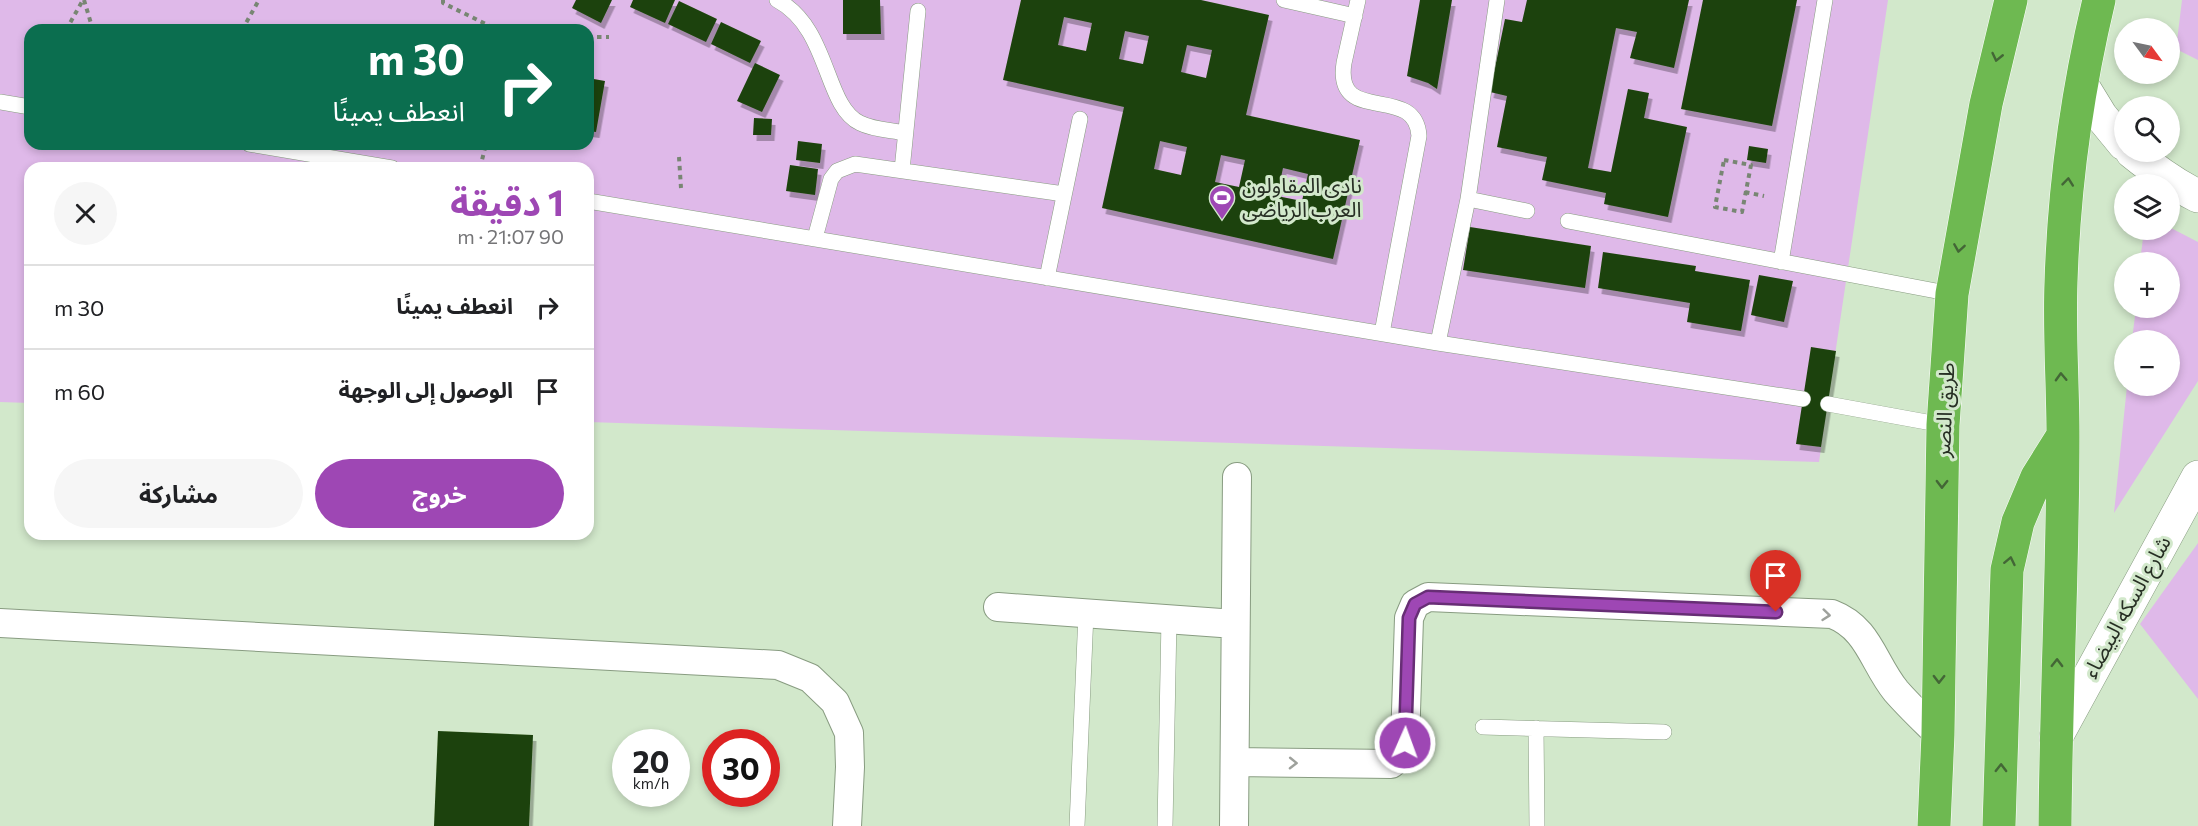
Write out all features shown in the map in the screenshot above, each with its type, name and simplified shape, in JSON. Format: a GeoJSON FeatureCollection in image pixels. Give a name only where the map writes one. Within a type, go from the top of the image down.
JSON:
{"type":"FeatureCollection","features":[{"type":"Feature","properties":{"kind":"highway","name":"طريق النصر"},"geometry":{"type":"LineString","coordinates":[[1934,826],[1938,734],[1943,425],[1952,294],[1986,104],[2011,0]]}},
{"type":"Feature","properties":{"kind":"highway"},"geometry":{"type":"LineString","coordinates":[[2055,826],[2063,435],[2060,358],[2061,281],[2074,127],[2099,0]]}},
{"type":"Feature","properties":{"kind":"highway"},"geometry":{"type":"LineString","coordinates":[[1999,826],[2007,570],[2018,522],[2037,477],[2063,435]]}},
{"type":"Feature","properties":{"kind":"street"},"geometry":{"type":"LineString","coordinates":[[2082,85],[2101,116],[2114,132]]}},
{"type":"Feature","properties":{"kind":"street"},"geometry":{"type":"LineString","coordinates":[[2144,162],[2182,189],[2198,196]]}},
{"type":"Feature","properties":{"kind":"street"},"geometry":{"type":"LineString","coordinates":[[1234,826],[1237,477]]}},
{"type":"Feature","properties":{"kind":"street","name":"شارع السكه البيضاء"},"geometry":{"type":"LineString","coordinates":[[2056,737],[2198,477]]}},
{"type":"Feature","properties":{"kind":"street"},"geometry":{"type":"LineString","coordinates":[[1235,762],[1391,764],[1401,756],[1405,743],[1409,618],[1415,604],[1428,597],[1832,614],[1844,619],[1865,638],[1895,690],[1938,734]]}},
{"type":"Feature","properties":{"kind":"street"},"geometry":{"type":"LineString","coordinates":[[998,607],[1235,624]]}},
{"type":"Feature","properties":{"kind":"street"},"geometry":{"type":"LineString","coordinates":[[0,623],[778,665],[810,678],[835,702],[849,733],[847,826]]}},
{"type":"Feature","properties":{"kind":"lane"},"geometry":{"type":"LineString","coordinates":[[777,0],[786,4],[810,31],[841,104],[849,115],[859,123],[905,133]]}},
{"type":"Feature","properties":{"kind":"lane"},"geometry":{"type":"LineString","coordinates":[[1284,0],[1355,16]]}},
{"type":"Feature","properties":{"kind":"lane"},"geometry":{"type":"LineString","coordinates":[[1358,0],[1343,74],[1345,84],[1356,98],[1406,110],[1414,117],[1419,136],[1382,333]]}},
{"type":"Feature","properties":{"kind":"lane"},"geometry":{"type":"LineString","coordinates":[[1438,343],[1468,199],[1497,0]]}},
{"type":"Feature","properties":{"kind":"lane"},"geometry":{"type":"LineString","coordinates":[[1781,262],[1825,0]]}},
{"type":"Feature","properties":{"kind":"lane"},"geometry":{"type":"LineString","coordinates":[[902,170],[918,11]]}},
{"type":"Feature","properties":{"kind":"lane"},"geometry":{"type":"LineString","coordinates":[[0,102],[24,106]]}},
{"type":"Feature","properties":{"kind":"lane"},"geometry":{"type":"LineString","coordinates":[[1047,278],[1080,119]]}},
{"type":"Feature","properties":{"kind":"lane"},"geometry":{"type":"LineString","coordinates":[[285,150],[356,162]]}},
{"type":"Feature","properties":{"kind":"lane"},"geometry":{"type":"LineString","coordinates":[[815,238],[831,179],[837,171],[855,164],[1064,194]]}},
{"type":"Feature","properties":{"kind":"lane"},"geometry":{"type":"LineString","coordinates":[[1468,199],[1527,211]]}},
{"type":"Feature","properties":{"kind":"lane"},"geometry":{"type":"LineString","coordinates":[[594,202],[1438,343],[1803,399]]}},
{"type":"Feature","properties":{"kind":"lane"},"geometry":{"type":"LineString","coordinates":[[1568,221],[1952,294]]}},
{"type":"Feature","properties":{"kind":"lane"},"geometry":{"type":"LineString","coordinates":[[1828,404],[1943,425]]}},
{"type":"Feature","properties":{"kind":"lane"},"geometry":{"type":"LineString","coordinates":[[1077,826],[1086,613]]}},
{"type":"Feature","properties":{"kind":"lane"},"geometry":{"type":"LineString","coordinates":[[1165,826],[1169,619]]}},
{"type":"Feature","properties":{"kind":"lane"},"geometry":{"type":"LineString","coordinates":[[1483,727],[1664,732]]}},
{"type":"Feature","properties":{"kind":"lane"},"geometry":{"type":"LineString","coordinates":[[1536,728],[1537,826]]}},
{"type":"Feature","properties":{"kind":"path"},"geometry":{"type":"LineString","coordinates":[[69,24],[83,0]]}},
{"type":"Feature","properties":{"kind":"path"},"geometry":{"type":"LineString","coordinates":[[83,0],[91,24]]}},
{"type":"Feature","properties":{"kind":"path"},"geometry":{"type":"LineString","coordinates":[[245,24],[259,0]]}},
{"type":"Feature","properties":{"kind":"path"},"geometry":{"type":"LineString","coordinates":[[443,0],[443,3],[486,24]]}},
{"type":"Feature","properties":{"kind":"path"},"geometry":{"type":"LineString","coordinates":[[594,37],[609,37]]}},
{"type":"Feature","properties":{"kind":"path"},"geometry":{"type":"LineString","coordinates":[[1724,160],[1751,165],[1742,212],[1715,207],[1724,160]]}},
{"type":"Feature","properties":{"kind":"shaded area","name":"نادى المقاولون العرب الرياضى"},"geometry":{"type":"Polygon","coordinates":[[[0,0],[1888,0],[1819,462],[594,422],[594,162],[24,162],[24,403],[0,402],[0,0]]]}},
{"type":"Feature","properties":{"kind":"shaded area"},"geometry":{"type":"Polygon","coordinates":[[[2182,0],[2198,0],[2198,60],[2180,51],[2182,0]]]}},
{"type":"Feature","properties":{"kind":"shaded area"},"geometry":{"type":"Polygon","coordinates":[[[2180,233],[2198,242],[2198,381],[2114,513],[2126,396],[2180,396],[2180,330],[2133,330],[2135,318],[2180,318],[2180,252],[2141,252],[2143,240],[2180,240],[2180,233]]]}},
{"type":"Feature","properties":{"kind":"shaded area"},"geometry":{"type":"Polygon","coordinates":[[[2198,543],[2198,699],[2140,624],[2198,543]]]}},
{"type":"Feature","properties":{"kind":"building"},"geometry":{"type":"Polygon","coordinates":[[[576,0],[612,0],[601,23],[572,8],[576,0]]]}},
{"type":"Feature","properties":{"kind":"building"},"geometry":{"type":"Polygon","coordinates":[[[633,0],[675,0],[665,23],[630,7],[633,0]]]}},
{"type":"Feature","properties":{"kind":"building"},"geometry":{"type":"Polygon","coordinates":[[[843,0],[880,0],[881,34],[843,34],[843,0]]]}},
{"type":"Feature","properties":{"kind":"building"},"geometry":{"type":"Polygon","coordinates":[[[1021,0],[1201,0],[1269,15],[1246,115],[1360,140],[1333,259],[1102,208],[1124,107],[1003,80],[1021,0]],[[1064,17],[1058,45],[1086,51],[1092,23],[1064,17]],[[1125,31],[1119,59],[1143,64],[1149,36],[1125,31]],[[1187,45],[1181,72],[1206,78],[1212,50],[1187,45]],[[1160,141],[1154,169],[1181,175],[1187,147],[1160,141]],[[1221,155],[1215,182],[1239,187],[1245,160],[1221,155]],[[1283,168],[1277,196],[1302,201],[1308,174],[1283,168]]]}},
{"type":"Feature","properties":{"kind":"building"},"geometry":{"type":"Polygon","coordinates":[[[1420,0],[1452,0],[1437,89],[1428,83],[1407,76],[1420,0]]]}},
{"type":"Feature","properties":{"kind":"building"},"geometry":{"type":"Polygon","coordinates":[[[1527,0],[1689,0],[1674,68],[1630,58],[1637,32],[1616,28],[1588,168],[1611,172],[1628,89],[1649,93],[1644,118],[1687,127],[1668,217],[1604,204],[1606,193],[1542,180],[1547,157],[1497,147],[1507,96],[1490,92],[1505,19],[1522,22],[1527,0]]]}},
{"type":"Feature","properties":{"kind":"building"},"geometry":{"type":"Polygon","coordinates":[[[1703,0],[1797,0],[1772,126],[1681,109],[1703,0]]]}},
{"type":"Feature","properties":{"kind":"building"},"geometry":{"type":"Polygon","coordinates":[[[679,1],[717,19],[706,42],[668,24],[679,1]]]}},
{"type":"Feature","properties":{"kind":"building"},"geometry":{"type":"Polygon","coordinates":[[[721,22],[761,41],[750,63],[711,44],[721,22]]]}},
{"type":"Feature","properties":{"kind":"building"},"geometry":{"type":"Polygon","coordinates":[[[755,63],[780,75],[762,112],[737,101],[755,63]]]}},
{"type":"Feature","properties":{"kind":"building"},"geometry":{"type":"Polygon","coordinates":[[[594,79],[605,81],[596,132],[594,132],[594,79]]]}},
{"type":"Feature","properties":{"kind":"building"},"geometry":{"type":"Polygon","coordinates":[[[754,118],[772,119],[771,135],[753,135],[754,118]]]}},
{"type":"Feature","properties":{"kind":"building"},"geometry":{"type":"Polygon","coordinates":[[[798,141],[822,144],[820,163],[796,160],[798,141]]]}},
{"type":"Feature","properties":{"kind":"building"},"geometry":{"type":"Polygon","coordinates":[[[1749,146],[1768,149],[1766,163],[1747,160],[1749,146]]]}},
{"type":"Feature","properties":{"kind":"building"},"geometry":{"type":"Polygon","coordinates":[[[790,165],[818,169],[815,195],[786,191],[790,165]]]}},
{"type":"Feature","properties":{"kind":"building"},"geometry":{"type":"Polygon","coordinates":[[[1470,227],[1591,246],[1585,288],[1463,270],[1470,227]]]}},
{"type":"Feature","properties":{"kind":"building"},"geometry":{"type":"Polygon","coordinates":[[[1603,252],[1696,266],[1695,271],[1750,280],[1741,331],[1687,322],[1690,303],[1598,288],[1603,252]]]}},
{"type":"Feature","properties":{"kind":"building"},"geometry":{"type":"Polygon","coordinates":[[[1759,275],[1793,281],[1784,322],[1751,315],[1759,275]]]}},
{"type":"Feature","properties":{"kind":"building"},"geometry":{"type":"Polygon","coordinates":[[[1811,347],[1836,351],[1821,447],[1796,444],[1811,347]]]}},
{"type":"Feature","properties":{"kind":"building"},"geometry":{"type":"Polygon","coordinates":[[[438,731],[533,735],[529,826],[434,826],[438,731]]]}},
{"type":"Feature","properties":{"kind":"place","name":"نادى المقاولون العرب الرياضى"},"geometry":{"type":"Point","coordinates":[1222,221]}},
{"type":"Feature","properties":{"kind":"route"},"geometry":{"type":"LineString","coordinates":[[1405,743],[1409,618],[1415,604],[1428,597],[1776,612]]}}]}
